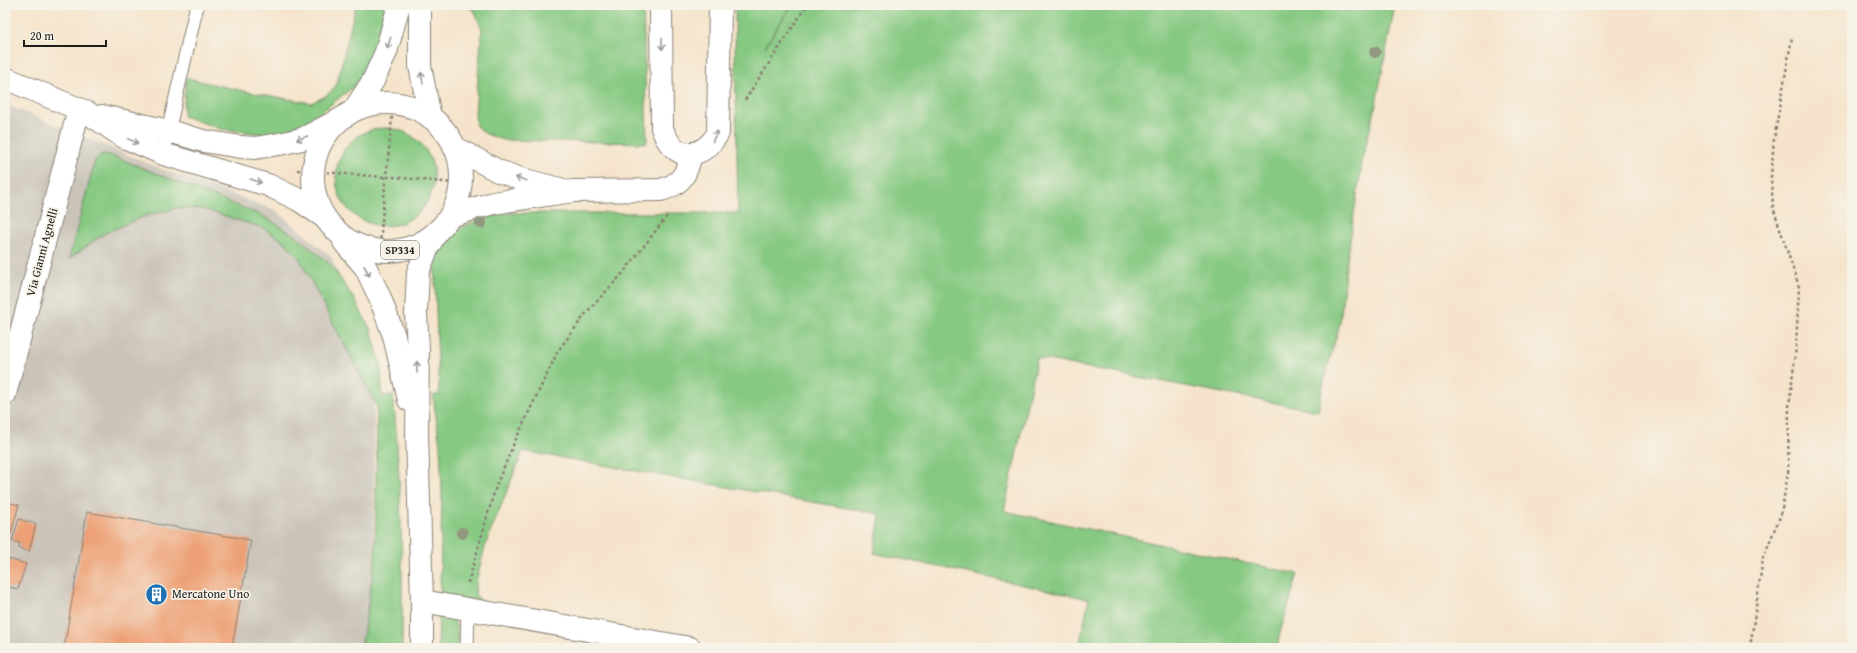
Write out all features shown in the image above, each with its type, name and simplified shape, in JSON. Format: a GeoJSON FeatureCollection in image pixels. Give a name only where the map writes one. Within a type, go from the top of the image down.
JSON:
{"type":"FeatureCollection","features":[{"type":"Feature","properties":{"kind":"street","name":"SP334"},"geometry":{"type":"LineString","coordinates":[[399,5],[386,52],[373,81],[346,116],[325,135],[316,152],[303,170],[313,187],[317,203],[329,224],[366,268],[380,298],[394,336],[417,434]]}},
{"type":"Feature","properties":{"kind":"street"},"geometry":{"type":"LineString","coordinates":[[420,5],[420,66],[430,117]]}},
{"type":"Feature","properties":{"kind":"street"},"geometry":{"type":"LineString","coordinates":[[661,5],[662,128],[666,140],[673,148],[692,154],[702,152],[711,144],[718,133],[720,5]]}},
{"type":"Feature","properties":{"kind":"street"},"geometry":{"type":"LineString","coordinates":[[5,78],[83,111],[124,137],[163,154],[268,185],[299,200],[329,224]]}},
{"type":"Feature","properties":{"kind":"street","name":"SP334"},"geometry":{"type":"LineString","coordinates":[[346,116],[373,104],[394,98],[430,117],[444,130],[454,147],[464,184],[458,198],[428,247],[418,272],[416,313],[418,350],[417,434],[422,648]]}},
{"type":"Feature","properties":{"kind":"street"},"geometry":{"type":"LineString","coordinates":[[83,111],[169,131],[203,141],[255,148],[302,139],[346,116]]}},
{"type":"Feature","properties":{"kind":"street","name":"Via Gianni Agnelli"},"geometry":{"type":"LineString","coordinates":[[5,394],[83,111]]}},
{"type":"Feature","properties":{"kind":"street"},"geometry":{"type":"LineString","coordinates":[[454,147],[498,171],[521,180],[573,192]]}},
{"type":"Feature","properties":{"kind":"street"},"geometry":{"type":"LineString","coordinates":[[443,224],[493,203],[573,192],[665,189],[674,185],[683,177],[689,168],[692,154]]}},
{"type":"Feature","properties":{"kind":"street","name":"SP334"},"geometry":{"type":"LineString","coordinates":[[329,224],[352,243],[363,248],[380,252],[398,251],[416,246],[443,224]]}},
{"type":"Feature","properties":{"kind":"street"},"geometry":{"type":"LineString","coordinates":[[422,601],[690,648]]}},
{"type":"Feature","properties":{"kind":"lane"},"geometry":{"type":"LineString","coordinates":[[163,154],[180,76],[198,5]]}},
{"type":"Feature","properties":{"kind":"lane"},"geometry":{"type":"LineString","coordinates":[[467,648],[468,609]]}},
{"type":"Feature","properties":{"kind":"path"},"geometry":{"type":"LineString","coordinates":[[744,101],[807,5]]}},
{"type":"Feature","properties":{"kind":"path"},"geometry":{"type":"LineString","coordinates":[[1750,648],[1763,558],[1780,514],[1788,474],[1789,407],[1796,347],[1799,287],[1773,207],[1771,177],[1774,139],[1792,37]]}},
{"type":"Feature","properties":{"kind":"path"},"geometry":{"type":"LineString","coordinates":[[380,252],[385,186],[384,178],[387,169],[394,98]]}},
{"type":"Feature","properties":{"kind":"path"},"geometry":{"type":"LineString","coordinates":[[303,170],[464,184]]}},
{"type":"Feature","properties":{"kind":"path"},"geometry":{"type":"LineString","coordinates":[[468,609],[467,588],[496,486],[515,441],[558,351],[587,312],[623,273],[671,210]]}},
{"type":"Feature","properties":{"kind":"shaded area"},"geometry":{"type":"Polygon","coordinates":[[[5,104],[169,172],[275,210],[331,257],[374,359],[374,648],[5,648],[5,104]]]}},
{"type":"Feature","properties":{"kind":"green space"},"geometry":{"type":"Polygon","coordinates":[[[356,5],[385,5],[379,33],[368,63],[353,87],[301,128],[288,133],[272,135],[221,129],[183,116],[186,78],[248,92],[311,103],[324,97],[333,90],[337,83],[356,5]]]}},
{"type":"Feature","properties":{"kind":"green space"},"geometry":{"type":"Polygon","coordinates":[[[463,5],[643,5],[647,143],[503,140],[486,134],[476,126],[475,113],[482,30],[474,10],[463,5]]]}},
{"type":"Feature","properties":{"kind":"green space"},"geometry":{"type":"Polygon","coordinates":[[[735,5],[791,5],[765,47],[792,5],[1395,5],[1374,114],[1363,156],[1345,273],[1340,323],[1325,376],[1318,411],[1037,358],[1004,511],[1298,574],[1280,633],[1277,648],[1079,648],[1089,599],[874,553],[880,514],[523,451],[486,543],[477,578],[475,594],[481,601],[452,598],[440,590],[442,490],[440,446],[433,395],[439,395],[434,251],[452,235],[468,224],[485,218],[509,213],[738,213],[735,5]]]}},
{"type":"Feature","properties":{"kind":"green space"},"geometry":{"type":"Polygon","coordinates":[[[385,128],[404,131],[420,142],[431,158],[434,177],[431,196],[420,212],[404,223],[385,226],[366,223],[350,212],[339,196],[336,177],[339,158],[350,142],[366,131],[385,128]]]}},
{"type":"Feature","properties":{"kind":"green space"},"geometry":{"type":"Polygon","coordinates":[[[105,154],[263,216],[296,236],[331,265],[353,297],[371,330],[381,365],[382,396],[393,395],[401,521],[402,648],[361,648],[375,561],[377,407],[299,258],[285,242],[263,228],[203,209],[177,208],[145,216],[105,233],[69,259],[95,160],[100,155],[105,154]]]}},
{"type":"Feature","properties":{"kind":"green space"},"geometry":{"type":"Polygon","coordinates":[[[439,612],[453,617],[456,626],[459,648],[438,648],[439,612]]]}},
{"type":"Feature","properties":{"kind":"building"},"geometry":{"type":"Polygon","coordinates":[[[10,503],[19,505],[11,533],[5,531],[5,522],[10,503]]]}},
{"type":"Feature","properties":{"kind":"building","name":"Mercatone Uno"},"geometry":{"type":"Polygon","coordinates":[[[87,512],[251,540],[232,648],[64,648],[87,512]]]}},
{"type":"Feature","properties":{"kind":"building"},"geometry":{"type":"Polygon","coordinates":[[[19,519],[36,524],[29,552],[19,548],[20,543],[12,541],[19,519]]]}},
{"type":"Feature","properties":{"kind":"building"},"geometry":{"type":"Polygon","coordinates":[[[9,559],[26,564],[18,589],[5,586],[5,572],[9,559]]]}},
{"type":"Feature","properties":{"kind":"place","name":"Mercatone Uno"},"geometry":{"type":"Point","coordinates":[157,594]}}]}
